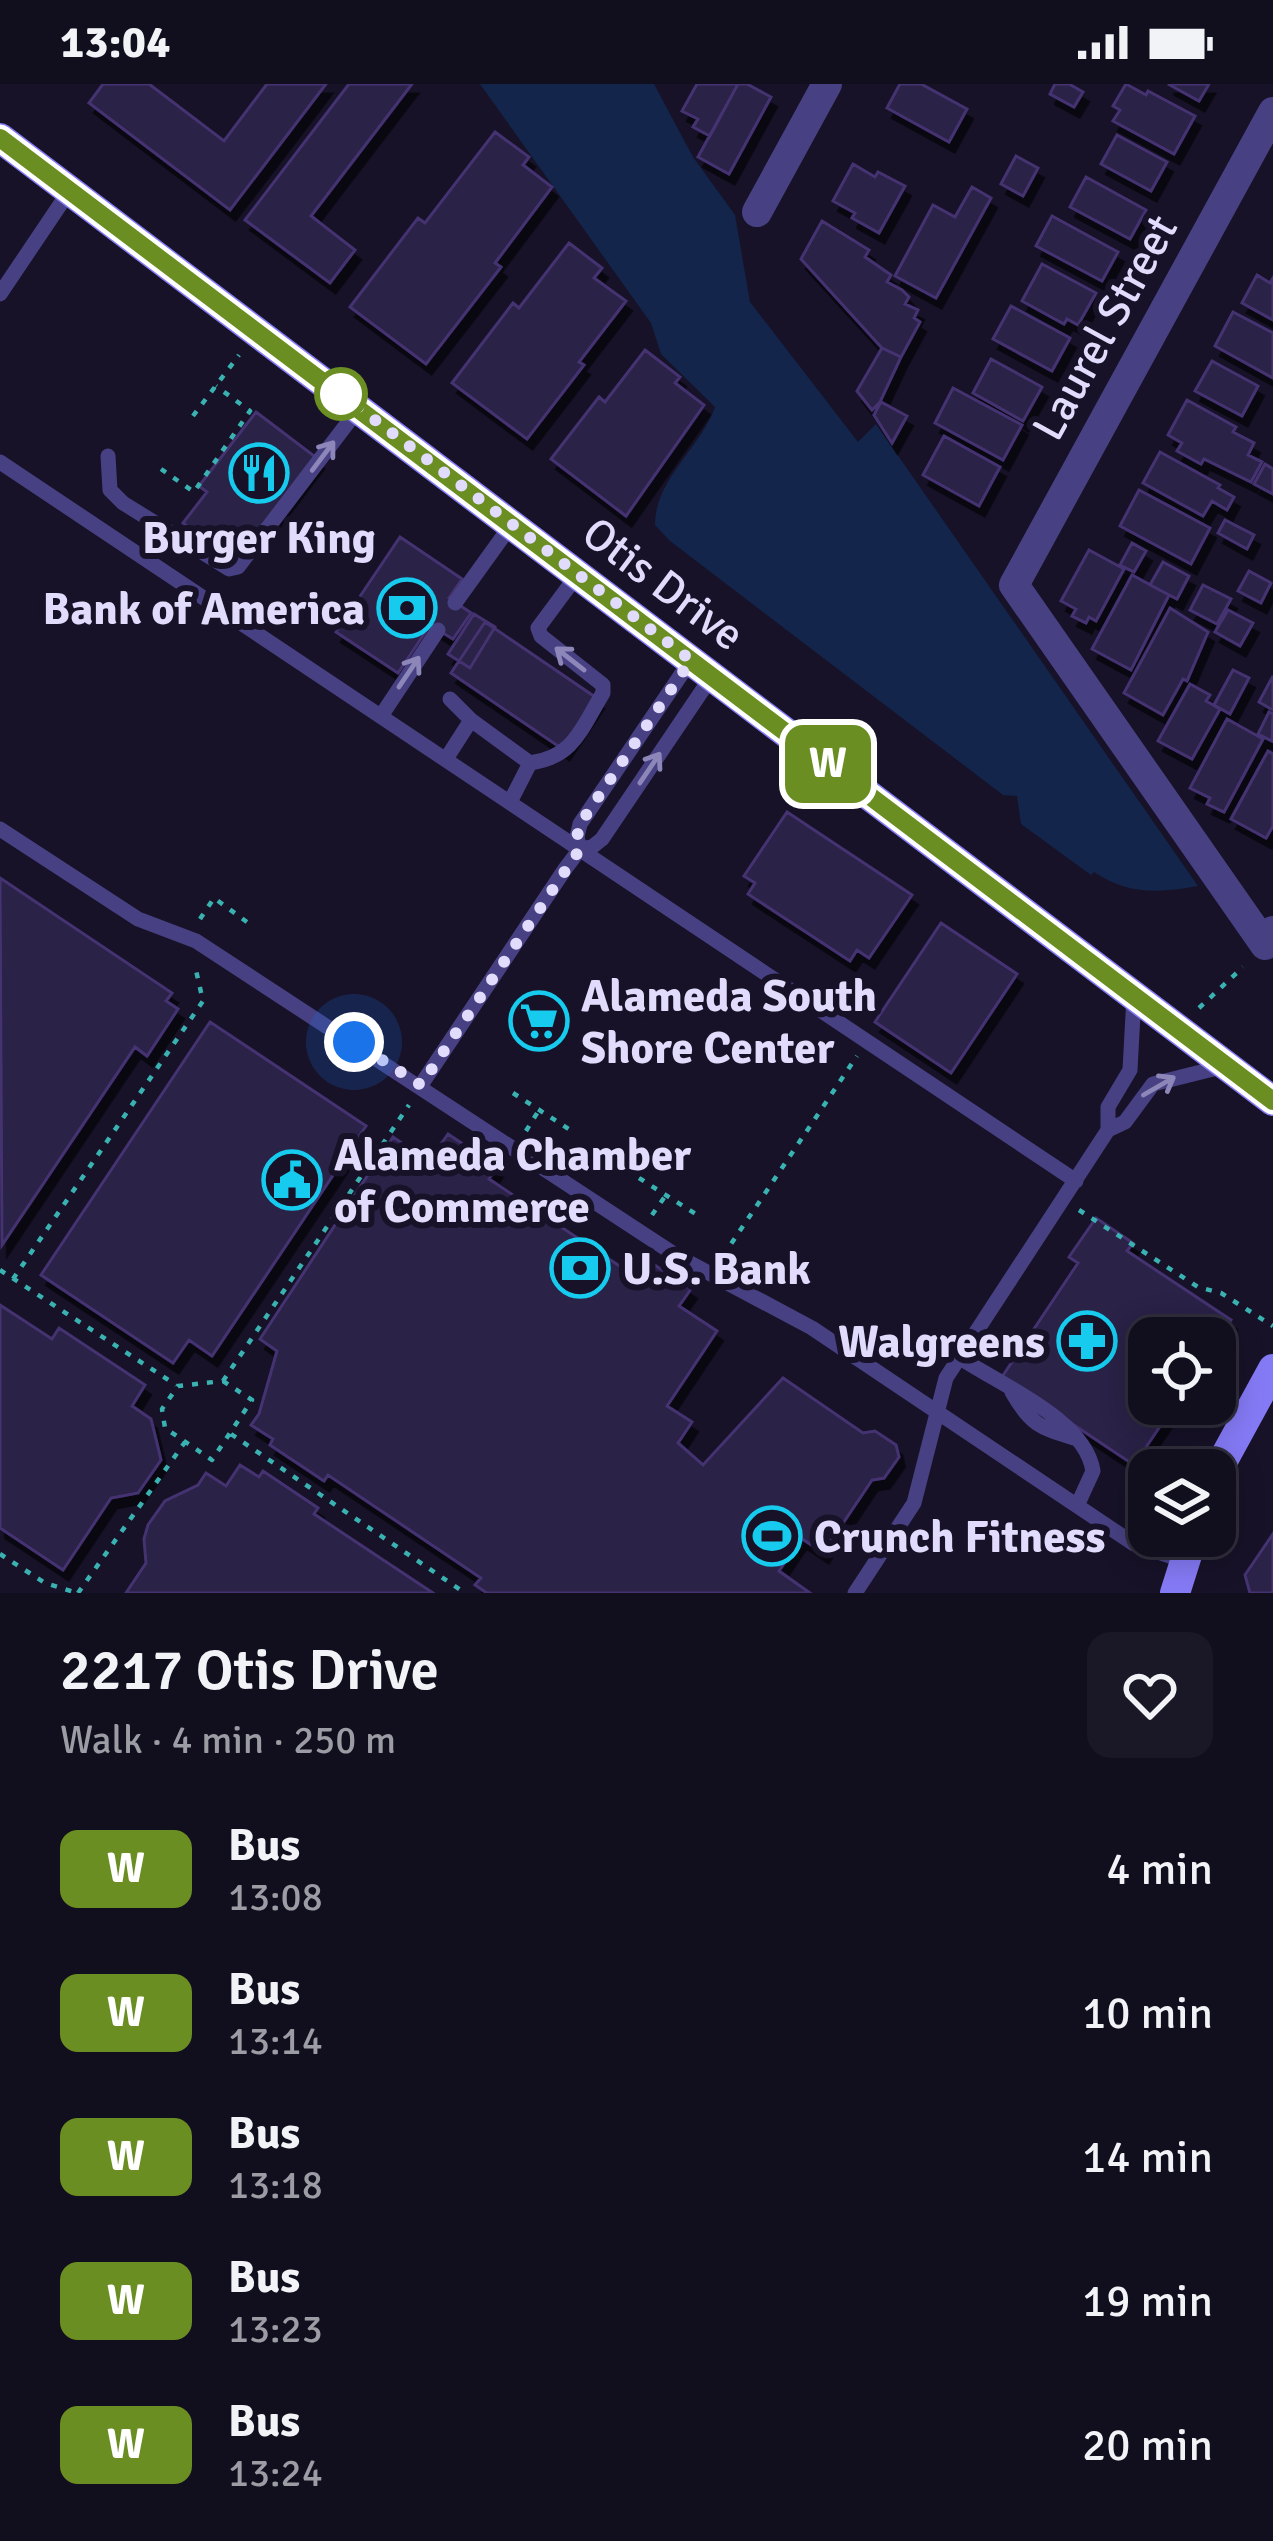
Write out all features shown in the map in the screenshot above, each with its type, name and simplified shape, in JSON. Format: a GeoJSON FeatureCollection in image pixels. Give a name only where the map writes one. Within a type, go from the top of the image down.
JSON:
{"type":"FeatureCollection","features":[{"type":"Feature","properties":{"kind":"main road","name":"Otis Drive"},"geometry":{"type":"LineString","coordinates":[[0,138],[1273,1102]]}},
{"type":"Feature","properties":{"kind":"main road"},"geometry":{"type":"LineString","coordinates":[[1229,1449],[1273,1369]]}},
{"type":"Feature","properties":{"kind":"main road"},"geometry":{"type":"LineString","coordinates":[[1175,1593],[1185,1557]]}},
{"type":"Feature","properties":{"kind":"street"},"geometry":{"type":"LineString","coordinates":[[757,212],[826,84]]}},
{"type":"Feature","properties":{"kind":"street","name":"Laurel Street"},"geometry":{"type":"LineString","coordinates":[[1269,939],[1014,585],[1273,112]]}},
{"type":"Feature","properties":{"kind":"lane"},"geometry":{"type":"LineString","coordinates":[[0,294],[70,190]]}},
{"type":"Feature","properties":{"kind":"lane"},"geometry":{"type":"LineString","coordinates":[[108,456],[110,490],[123,502],[229,568],[238,567],[359,408]]}},
{"type":"Feature","properties":{"kind":"lane"},"geometry":{"type":"LineString","coordinates":[[0,462],[1076,1181]]}},
{"type":"Feature","properties":{"kind":"lane"},"geometry":{"type":"LineString","coordinates":[[455,603],[512,524]]}},
{"type":"Feature","properties":{"kind":"lane"},"geometry":{"type":"LineString","coordinates":[[450,699],[530,764],[554,760],[568,750],[603,693],[603,685],[541,636],[538,628],[578,574]]}},
{"type":"Feature","properties":{"kind":"lane"},"geometry":{"type":"LineString","coordinates":[[381,716],[438,630]]}},
{"type":"Feature","properties":{"kind":"lane"},"geometry":{"type":"LineString","coordinates":[[580,849],[580,824],[701,668]]}},
{"type":"Feature","properties":{"kind":"lane"},"geometry":{"type":"LineString","coordinates":[[421,1085],[580,849],[602,839],[701,668]]}},
{"type":"Feature","properties":{"kind":"lane"},"geometry":{"type":"LineString","coordinates":[[446,759],[471,720]]}},
{"type":"Feature","properties":{"kind":"lane"},"geometry":{"type":"LineString","coordinates":[[510,802],[530,764]]}},
{"type":"Feature","properties":{"kind":"lane"},"geometry":{"type":"LineString","coordinates":[[0,829],[138,919],[196,941],[711,1276],[812,1328],[1128,1540]]}},
{"type":"Feature","properties":{"kind":"lane"},"geometry":{"type":"LineString","coordinates":[[855,1593],[914,1503],[940,1392],[959,1357],[1108,1130],[1108,1107],[1130,1070],[1134,996]]}},
{"type":"Feature","properties":{"kind":"lane"},"geometry":{"type":"LineString","coordinates":[[1108,1130],[1125,1122],[1153,1084],[1226,1066]]}},
{"type":"Feature","properties":{"kind":"lane"},"geometry":{"type":"LineString","coordinates":[[959,1357],[1053,1414],[1088,1452],[1093,1471],[1076,1506]]}},
{"type":"Feature","properties":{"kind":"path"},"geometry":{"type":"LineString","coordinates":[[193,416],[256,331]]}},
{"type":"Feature","properties":{"kind":"path"},"geometry":{"type":"LineString","coordinates":[[161,469],[194,492],[250,411],[216,386]]}},
{"type":"Feature","properties":{"kind":"path"},"geometry":{"type":"LineString","coordinates":[[13,1279],[203,1001],[194,961],[196,941],[198,923],[214,898],[248,922]]}},
{"type":"Feature","properties":{"kind":"path"},"geometry":{"type":"LineString","coordinates":[[1177,1028],[1269,939]]}},
{"type":"Feature","properties":{"kind":"path"},"geometry":{"type":"LineString","coordinates":[[711,1276],[866,1040]]}},
{"type":"Feature","properties":{"kind":"path"},"geometry":{"type":"LineString","coordinates":[[223,1381],[421,1085]]}},
{"type":"Feature","properties":{"kind":"path"},"geometry":{"type":"LineString","coordinates":[[513,1094],[575,1133]]}},
{"type":"Feature","properties":{"kind":"path"},"geometry":{"type":"LineString","coordinates":[[639,1178],[702,1218]]}},
{"type":"Feature","properties":{"kind":"path"},"geometry":{"type":"LineString","coordinates":[[1064,1200],[1198,1287],[1221,1293],[1273,1326]]}},
{"type":"Feature","properties":{"kind":"path"},"geometry":{"type":"LineString","coordinates":[[0,1270],[178,1387],[223,1381],[252,1400],[212,1460],[165,1428],[162,1408],[178,1387]]}},
{"type":"Feature","properties":{"kind":"path"},"geometry":{"type":"LineString","coordinates":[[231,1433],[466,1593]]}},
{"type":"Feature","properties":{"kind":"path"},"geometry":{"type":"LineString","coordinates":[[0,1553],[45,1583],[78,1593],[185,1442]]}},
{"type":"Feature","properties":{"kind":"water"},"geometry":{"type":"Polygon","coordinates":[[[480,84],[654,84],[693,157],[735,215],[750,302],[858,442],[876,424],[1198,886],[1144,890],[1119,885],[1094,872],[1091,875],[1021,824],[1017,796],[1003,795],[655,525],[662,493],[715,407],[661,354],[651,323],[480,84]]]}},
{"type":"Feature","properties":{"kind":"building"},"geometry":{"type":"Polygon","coordinates":[[[103,84],[149,84],[224,141],[267,84],[326,84],[230,210],[89,103],[103,84]]]}},
{"type":"Feature","properties":{"kind":"building"},"geometry":{"type":"Polygon","coordinates":[[[349,84],[412,84],[311,216],[355,250],[330,283],[245,220],[349,84]]]}},
{"type":"Feature","properties":{"kind":"building"},"geometry":{"type":"Polygon","coordinates":[[[697,84],[738,84],[710,136],[693,127],[698,119],[682,111],[697,84]]]}},
{"type":"Feature","properties":{"kind":"building"},"geometry":{"type":"Polygon","coordinates":[[[738,84],[771,97],[729,174],[698,157],[738,84]]]}},
{"type":"Feature","properties":{"kind":"building"},"geometry":{"type":"Polygon","coordinates":[[[900,84],[921,84],[967,109],[949,142],[887,108],[900,84]]]}},
{"type":"Feature","properties":{"kind":"building"},"geometry":{"type":"Polygon","coordinates":[[[1055,84],[1069,84],[1083,92],[1074,107],[1050,94],[1055,84]]]}},
{"type":"Feature","properties":{"kind":"building"},"geometry":{"type":"Polygon","coordinates":[[[1126,84],[1195,116],[1174,154],[1113,121],[1120,110],[1113,106],[1126,84]]]}},
{"type":"Feature","properties":{"kind":"building"},"geometry":{"type":"Polygon","coordinates":[[[1168,84],[1209,84],[1199,101],[1168,84]]]}},
{"type":"Feature","properties":{"kind":"building"},"geometry":{"type":"Polygon","coordinates":[[[495,132],[529,157],[523,165],[552,187],[495,263],[501,267],[426,364],[350,307],[418,218],[425,223],[495,132]]]}},
{"type":"Feature","properties":{"kind":"building"},"geometry":{"type":"Polygon","coordinates":[[[1117,135],[1167,162],[1151,191],[1101,164],[1117,135]]]}},
{"type":"Feature","properties":{"kind":"building"},"geometry":{"type":"Polygon","coordinates":[[[1016,156],[1038,168],[1023,196],[1001,184],[1016,156]]]}},
{"type":"Feature","properties":{"kind":"building"},"geometry":{"type":"Polygon","coordinates":[[[853,164],[905,186],[879,233],[833,201],[853,164]]]}},
{"type":"Feature","properties":{"kind":"building"},"geometry":{"type":"Polygon","coordinates":[[[1086,177],[1146,210],[1130,239],[1070,207],[1086,177]]]}},
{"type":"Feature","properties":{"kind":"building"},"geometry":{"type":"Polygon","coordinates":[[[972,187],[991,198],[936,298],[895,276],[933,205],[955,217],[972,187]]]}},
{"type":"Feature","properties":{"kind":"building"},"geometry":{"type":"Polygon","coordinates":[[[1052,216],[1118,252],[1102,281],[1036,246],[1052,216]]]}},
{"type":"Feature","properties":{"kind":"building"},"geometry":{"type":"Polygon","coordinates":[[[822,221],[869,250],[865,257],[891,275],[887,282],[909,297],[905,304],[918,310],[914,318],[920,322],[901,357],[882,348],[801,259],[822,221]]]}},
{"type":"Feature","properties":{"kind":"building"},"geometry":{"type":"Polygon","coordinates":[[[569,243],[602,268],[594,278],[626,301],[527,439],[452,383],[513,303],[519,308],[569,243]]]}},
{"type":"Feature","properties":{"kind":"building"},"geometry":{"type":"Polygon","coordinates":[[[1042,264],[1096,293],[1078,325],[1067,319],[1064,324],[1022,301],[1042,264]]]}},
{"type":"Feature","properties":{"kind":"building"},"geometry":{"type":"Polygon","coordinates":[[[1257,275],[1270,283],[1273,278],[1273,320],[1242,303],[1257,275]]]}},
{"type":"Feature","properties":{"kind":"building"},"geometry":{"type":"Polygon","coordinates":[[[1011,306],[1070,338],[1052,371],[993,339],[1011,306]]]}},
{"type":"Feature","properties":{"kind":"building"},"geometry":{"type":"Polygon","coordinates":[[[1233,312],[1273,333],[1273,378],[1215,346],[1233,312]]]}},
{"type":"Feature","properties":{"kind":"building"},"geometry":{"type":"Polygon","coordinates":[[[882,348],[901,357],[872,410],[857,391],[882,348]]]}},
{"type":"Feature","properties":{"kind":"building"},"geometry":{"type":"Polygon","coordinates":[[[645,350],[680,377],[675,383],[704,405],[626,516],[551,459],[599,397],[605,402],[645,350]]]}},
{"type":"Feature","properties":{"kind":"building"},"geometry":{"type":"Polygon","coordinates":[[[991,359],[1042,387],[1023,421],[973,393],[991,359]]]}},
{"type":"Feature","properties":{"kind":"building"},"geometry":{"type":"Polygon","coordinates":[[[1212,361],[1258,386],[1242,416],[1195,391],[1212,361]]]}},
{"type":"Feature","properties":{"kind":"building"},"geometry":{"type":"Polygon","coordinates":[[[953,388],[1022,425],[1003,460],[935,423],[953,388]]]}},
{"type":"Feature","properties":{"kind":"building"},"geometry":{"type":"Polygon","coordinates":[[[1187,400],[1236,427],[1233,432],[1254,443],[1248,455],[1262,462],[1251,482],[1177,451],[1182,443],[1168,435],[1187,400]]]}},
{"type":"Feature","properties":{"kind":"building"},"geometry":{"type":"Polygon","coordinates":[[[881,402],[907,416],[892,443],[874,415],[881,402]]]}},
{"type":"Feature","properties":{"kind":"building","name":"Burger King"},"geometry":{"type":"Polygon","coordinates":[[[256,412],[318,459],[261,534],[251,527],[228,557],[183,523],[207,492],[199,486],[256,412]]]}},
{"type":"Feature","properties":{"kind":"building"},"geometry":{"type":"Polygon","coordinates":[[[944,436],[1000,467],[979,506],[923,475],[944,436]]]}},
{"type":"Feature","properties":{"kind":"building"},"geometry":{"type":"Polygon","coordinates":[[[1160,452],[1234,497],[1227,510],[1212,501],[1203,516],[1143,483],[1160,452]]]}},
{"type":"Feature","properties":{"kind":"building"},"geometry":{"type":"Polygon","coordinates":[[[1265,464],[1273,469],[1273,494],[1254,484],[1265,464]]]}},
{"type":"Feature","properties":{"kind":"building"},"geometry":{"type":"Polygon","coordinates":[[[1139,490],[1210,528],[1191,564],[1120,526],[1139,490]]]}},
{"type":"Feature","properties":{"kind":"building"},"geometry":{"type":"Polygon","coordinates":[[[1225,520],[1254,535],[1247,549],[1218,533],[1225,520]]]}},
{"type":"Feature","properties":{"kind":"building","name":"Bank of America"},"geometry":{"type":"Polygon","coordinates":[[[400,537],[462,579],[449,598],[471,613],[453,639],[430,625],[398,673],[336,632],[400,537]]]}},
{"type":"Feature","properties":{"kind":"building"},"geometry":{"type":"Polygon","coordinates":[[[1132,543],[1146,551],[1134,572],[1120,565],[1132,543]]]}},
{"type":"Feature","properties":{"kind":"building"},"geometry":{"type":"Polygon","coordinates":[[[1089,550],[1124,569],[1096,621],[1089,617],[1086,623],[1072,616],[1076,609],[1061,601],[1089,550]]]}},
{"type":"Feature","properties":{"kind":"building"},"geometry":{"type":"Polygon","coordinates":[[[1163,562],[1189,576],[1177,599],[1150,585],[1163,562]]]}},
{"type":"Feature","properties":{"kind":"building"},"geometry":{"type":"Polygon","coordinates":[[[1249,571],[1271,583],[1261,603],[1238,591],[1249,571]]]}},
{"type":"Feature","properties":{"kind":"building"},"geometry":{"type":"Polygon","coordinates":[[[1132,575],[1169,595],[1131,670],[1092,649],[1132,575]]]}},
{"type":"Feature","properties":{"kind":"building"},"geometry":{"type":"Polygon","coordinates":[[[1203,585],[1231,599],[1217,624],[1190,610],[1203,585]]]}},
{"type":"Feature","properties":{"kind":"building"},"geometry":{"type":"Polygon","coordinates":[[[1170,608],[1208,632],[1187,681],[1183,679],[1163,715],[1124,693],[1170,608]]]}},
{"type":"Feature","properties":{"kind":"building"},"geometry":{"type":"Polygon","coordinates":[[[1228,610],[1253,623],[1240,646],[1215,632],[1228,610]]]}},
{"type":"Feature","properties":{"kind":"building"},"geometry":{"type":"Polygon","coordinates":[[[474,614],[495,627],[470,668],[448,654],[474,614]]]}},
{"type":"Feature","properties":{"kind":"building"},"geometry":{"type":"Polygon","coordinates":[[[485,622],[598,699],[564,750],[451,673],[485,622]]]}},
{"type":"Feature","properties":{"kind":"building"},"geometry":{"type":"Polygon","coordinates":[[[1233,670],[1249,678],[1230,714],[1214,705],[1233,670]]]}},
{"type":"Feature","properties":{"kind":"building"},"geometry":{"type":"Polygon","coordinates":[[[1273,676],[1273,710],[1259,702],[1273,676]]]}},
{"type":"Feature","properties":{"kind":"building"},"geometry":{"type":"Polygon","coordinates":[[[1190,684],[1210,695],[1206,701],[1220,709],[1192,759],[1158,741],[1190,684]]]}},
{"type":"Feature","properties":{"kind":"building"},"geometry":{"type":"Polygon","coordinates":[[[1269,712],[1273,714],[1272,741],[1258,734],[1269,712]]]}},
{"type":"Feature","properties":{"kind":"building"},"geometry":{"type":"Polygon","coordinates":[[[1227,719],[1263,739],[1224,812],[1190,788],[1227,719]]]}},
{"type":"Feature","properties":{"kind":"building"},"geometry":{"type":"Polygon","coordinates":[[[1268,751],[1273,754],[1273,826],[1266,838],[1231,819],[1268,751]]]}},
{"type":"Feature","properties":{"kind":"building"},"geometry":{"type":"Polygon","coordinates":[[[787,812],[912,895],[869,958],[857,950],[850,961],[748,894],[755,883],[744,876],[787,812]]]}},
{"type":"Feature","properties":{"kind":"building"},"geometry":{"type":"Polygon","coordinates":[[[0,878],[172,993],[166,1001],[178,1009],[147,1056],[135,1047],[2,1245],[0,878]]]}},
{"type":"Feature","properties":{"kind":"building"},"geometry":{"type":"Polygon","coordinates":[[[941,923],[1017,974],[951,1073],[875,1022],[941,923]]]}},
{"type":"Feature","properties":{"kind":"building"},"geometry":{"type":"Polygon","coordinates":[[[210,1022],[366,1126],[212,1356],[189,1340],[173,1363],[41,1275],[210,1022]]]}},
{"type":"Feature","properties":{"kind":"building"},"geometry":{"type":"Polygon","coordinates":[[[448,1134],[497,1167],[489,1179],[624,1269],[635,1252],[691,1289],[679,1306],[717,1331],[667,1406],[692,1422],[678,1443],[703,1465],[783,1378],[863,1433],[875,1431],[896,1445],[899,1457],[884,1478],[872,1480],[823,1553],[801,1538],[779,1571],[810,1593],[487,1593],[475,1585],[481,1578],[328,1475],[324,1481],[270,1445],[273,1439],[251,1425],[259,1414],[277,1351],[260,1339],[393,1137],[429,1161],[448,1134]]]}},
{"type":"Feature","properties":{"kind":"building","name":"Walgreens"},"geometry":{"type":"Polygon","coordinates":[[[1096,1218],[1133,1243],[1127,1251],[1226,1317],[1128,1317],[1128,1425],[1161,1425],[1145,1449],[1128,1449],[1128,1461],[1002,1377],[1078,1263],[1069,1257],[1096,1218]]]}},
{"type":"Feature","properties":{"kind":"building"},"geometry":{"type":"Polygon","coordinates":[[[0,1305],[52,1339],[59,1328],[145,1385],[132,1406],[151,1419],[161,1460],[138,1493],[111,1498],[63,1570],[0,1528],[0,1305]]]}},
{"type":"Feature","properties":{"kind":"building"},"geometry":{"type":"Polygon","coordinates":[[[240,1465],[259,1477],[263,1471],[318,1508],[314,1514],[433,1593],[126,1593],[146,1563],[148,1525],[165,1501],[198,1485],[206,1473],[226,1486],[240,1465]]]}},
{"type":"Feature","properties":{"kind":"building"},"geometry":{"type":"Polygon","coordinates":[[[1273,1534],[1273,1593],[1250,1593],[1245,1575],[1273,1534]]]}},
{"type":"Feature","properties":{"kind":"bus line","name":"W"},"geometry":{"type":"LineString","coordinates":[[0,138],[1273,1101]]}},
{"type":"Feature","properties":{"kind":"place","name":"Burger King"},"geometry":{"type":"Point","coordinates":[259,473]}},
{"type":"Feature","properties":{"kind":"place","name":"Bank of America"},"geometry":{"type":"Point","coordinates":[407,608]}},
{"type":"Feature","properties":{"kind":"place","name":"Alameda South Shore Center"},"geometry":{"type":"Point","coordinates":[539,1021]}},
{"type":"Feature","properties":{"kind":"place","name":"Alameda Chamber of Commerce"},"geometry":{"type":"Point","coordinates":[292,1180]}},
{"type":"Feature","properties":{"kind":"place","name":"U.S. Bank"},"geometry":{"type":"Point","coordinates":[580,1268]}},
{"type":"Feature","properties":{"kind":"place","name":"Walgreens"},"geometry":{"type":"Point","coordinates":[1087,1341]}},
{"type":"Feature","properties":{"kind":"place","name":"Crunch Fitness"},"geometry":{"type":"Point","coordinates":[772,1536]}},
{"type":"Feature","properties":{"kind":"route"},"geometry":{"type":"LineString","coordinates":[[341,394],[691,660],[580,824],[580,849],[421,1085],[354,1042]]}}]}
